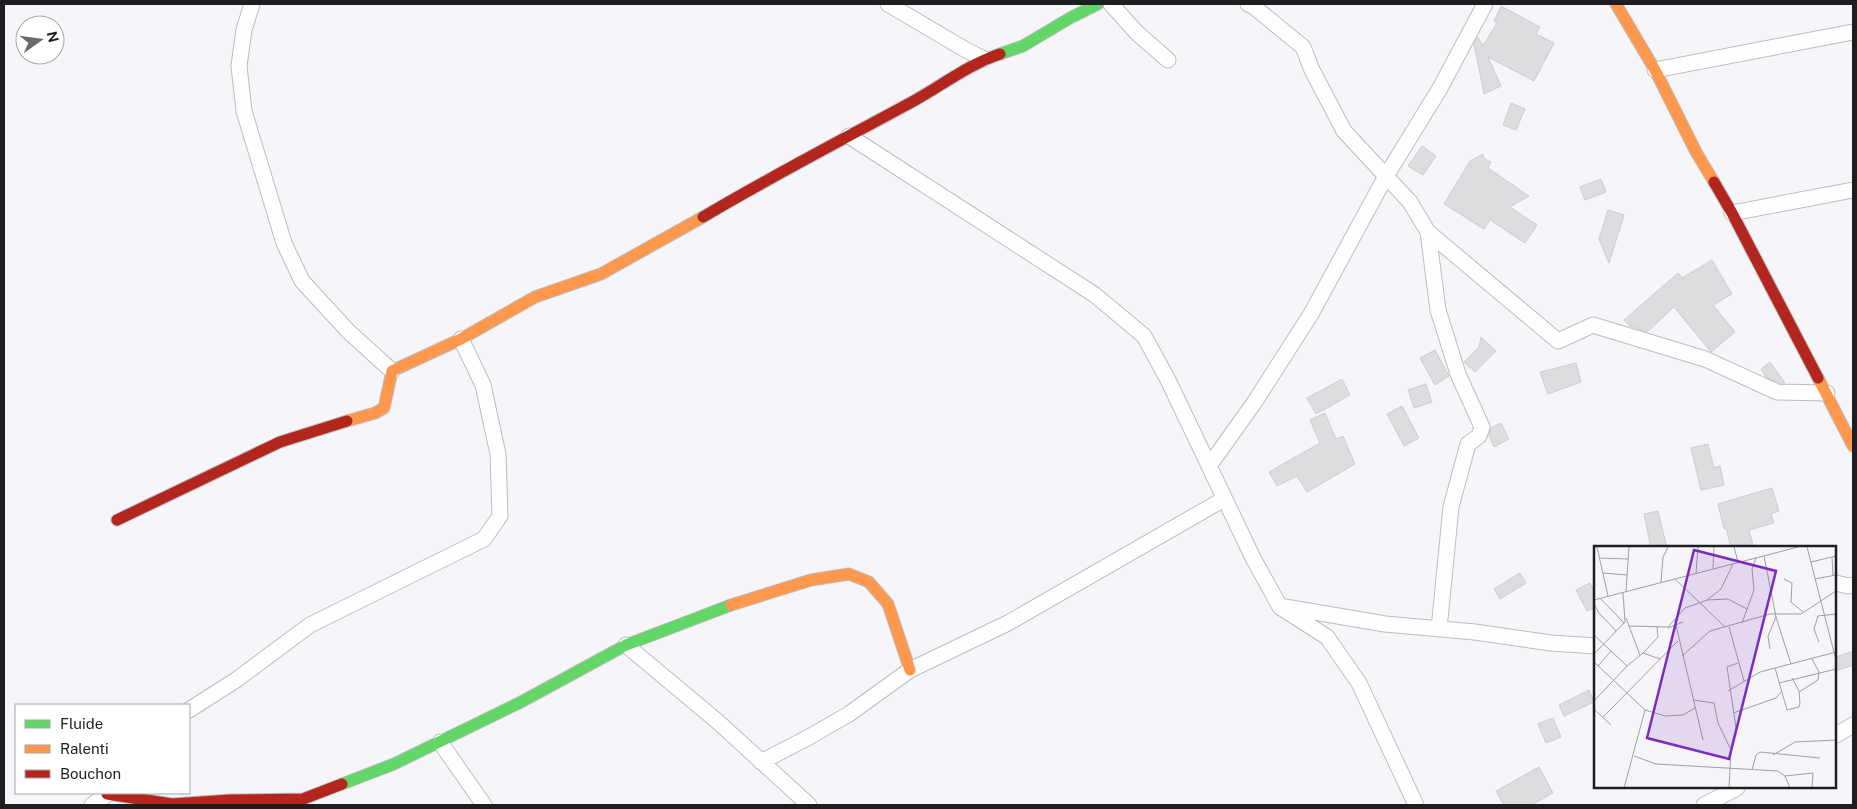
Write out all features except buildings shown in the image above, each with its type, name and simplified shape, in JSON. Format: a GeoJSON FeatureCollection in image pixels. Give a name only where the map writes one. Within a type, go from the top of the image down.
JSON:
{"type":"FeatureCollection","features":[{"type":"Feature","properties":{"kind":"street"},"geometry":{"type":"LineString","coordinates":[[252,4],[244,30],[239,66],[244,111],[284,243],[302,281],[348,331],[392,371]]}},
{"type":"Feature","properties":{"kind":"street"},"geometry":{"type":"LineString","coordinates":[[888,4],[984,59]]}},
{"type":"Feature","properties":{"kind":"street"},"geometry":{"type":"LineString","coordinates":[[117,520],[280,442],[375,413],[384,408],[388,382],[392,371],[461,339],[535,297],[601,274],[685,228],[738,196],[917,100],[984,59],[1023,46],[1098,4]]}},
{"type":"Feature","properties":{"kind":"street"},"geometry":{"type":"LineString","coordinates":[[1111,4],[1137,33],[1168,60]]}},
{"type":"Feature","properties":{"kind":"street"},"geometry":{"type":"LineString","coordinates":[[1248,4],[1254,6],[1303,47],[1312,70],[1344,131],[1410,202],[1428,232],[1558,341],[1592,325],[1706,360],[1777,392],[1827,392]]}},
{"type":"Feature","properties":{"kind":"street"},"geometry":{"type":"LineString","coordinates":[[1209,466],[1259,395],[1311,314],[1386,176],[1439,90],[1486,4]]}},
{"type":"Feature","properties":{"kind":"street"},"geometry":{"type":"LineString","coordinates":[[1616,4],[1655,70],[1696,152],[1732,213],[1851,436]]}},
{"type":"Feature","properties":{"kind":"street"},"geometry":{"type":"LineString","coordinates":[[1655,70],[1853,32]]}},
{"type":"Feature","properties":{"kind":"street"},"geometry":{"type":"LineString","coordinates":[[849,136],[1095,295],[1144,336],[1168,380],[1253,558],[1280,607],[1327,637],[1359,683],[1416,805]]}},
{"type":"Feature","properties":{"kind":"street"},"geometry":{"type":"LineString","coordinates":[[1732,213],[1853,190]]}},
{"type":"Feature","properties":{"kind":"street"},"geometry":{"type":"LineString","coordinates":[[1428,232],[1438,310],[1458,374],[1482,427],[1479,436],[1468,444],[1451,507],[1440,629]]}},
{"type":"Feature","properties":{"kind":"street"},"geometry":{"type":"LineString","coordinates":[[190,709],[236,680],[310,625],[484,539],[500,516],[498,454],[483,385],[461,339]]}},
{"type":"Feature","properties":{"kind":"street"},"geometry":{"type":"LineString","coordinates":[[761,762],[849,714],[910,670],[1008,623],[1224,499]]}},
{"type":"Feature","properties":{"kind":"street"},"geometry":{"type":"LineString","coordinates":[[92,805],[108,794],[172,804],[230,800],[303,799],[394,764],[521,702],[626,645],[740,601],[812,580],[849,574],[869,582],[888,604],[910,670]]}},
{"type":"Feature","properties":{"kind":"street"},"geometry":{"type":"LineString","coordinates":[[1837,583],[1848,586],[1853,585]]}},
{"type":"Feature","properties":{"kind":"street"},"geometry":{"type":"LineString","coordinates":[[1280,607],[1384,624],[1475,632],[1551,643],[1594,646]]}},
{"type":"Feature","properties":{"kind":"street"},"geometry":{"type":"LineString","coordinates":[[626,645],[809,805]]}},
{"type":"Feature","properties":{"kind":"street"},"geometry":{"type":"LineString","coordinates":[[1837,734],[1853,725]]}},
{"type":"Feature","properties":{"kind":"street"},"geometry":{"type":"LineString","coordinates":[[440,742],[484,805]]}},
{"type":"Feature","properties":{"kind":"street"},"geometry":{"type":"LineString","coordinates":[[1704,805],[1735,789]]}},
{"type":"Feature","properties":{"kind":"traffic: fast"},"geometry":{"type":"LineString","coordinates":[[1000,54],[1023,46],[1098,4]]}},
{"type":"Feature","properties":{"kind":"traffic: fast"},"geometry":{"type":"LineString","coordinates":[[342,784],[394,764],[521,702],[626,645],[731,605]]}},
{"type":"Feature","properties":{"kind":"traffic: slow"},"geometry":{"type":"LineString","coordinates":[[1616,4],[1655,70],[1696,152],[1714,182]]}},
{"type":"Feature","properties":{"kind":"traffic: slow"},"geometry":{"type":"LineString","coordinates":[[347,421],[375,413],[384,408],[392,371],[461,339],[535,297],[601,274],[703,217]]}},
{"type":"Feature","properties":{"kind":"traffic: slow"},"geometry":{"type":"LineString","coordinates":[[1818,378],[1853,446]]}},
{"type":"Feature","properties":{"kind":"traffic: slow"},"geometry":{"type":"LineString","coordinates":[[731,605],[811,580],[849,574],[869,582],[888,604],[910,670]]}},
{"type":"Feature","properties":{"kind":"traffic: jam"},"geometry":{"type":"LineString","coordinates":[[703,217],[779,173],[910,103],[965,70],[1000,54]]}},
{"type":"Feature","properties":{"kind":"traffic: jam"},"geometry":{"type":"LineString","coordinates":[[1714,182],[1818,378]]}},
{"type":"Feature","properties":{"kind":"traffic: jam"},"geometry":{"type":"LineString","coordinates":[[117,520],[280,442],[347,421]]}},
{"type":"Feature","properties":{"kind":"traffic: jam"},"geometry":{"type":"LineString","coordinates":[[107,794],[172,804],[230,800],[303,799],[342,784]]}}]}
